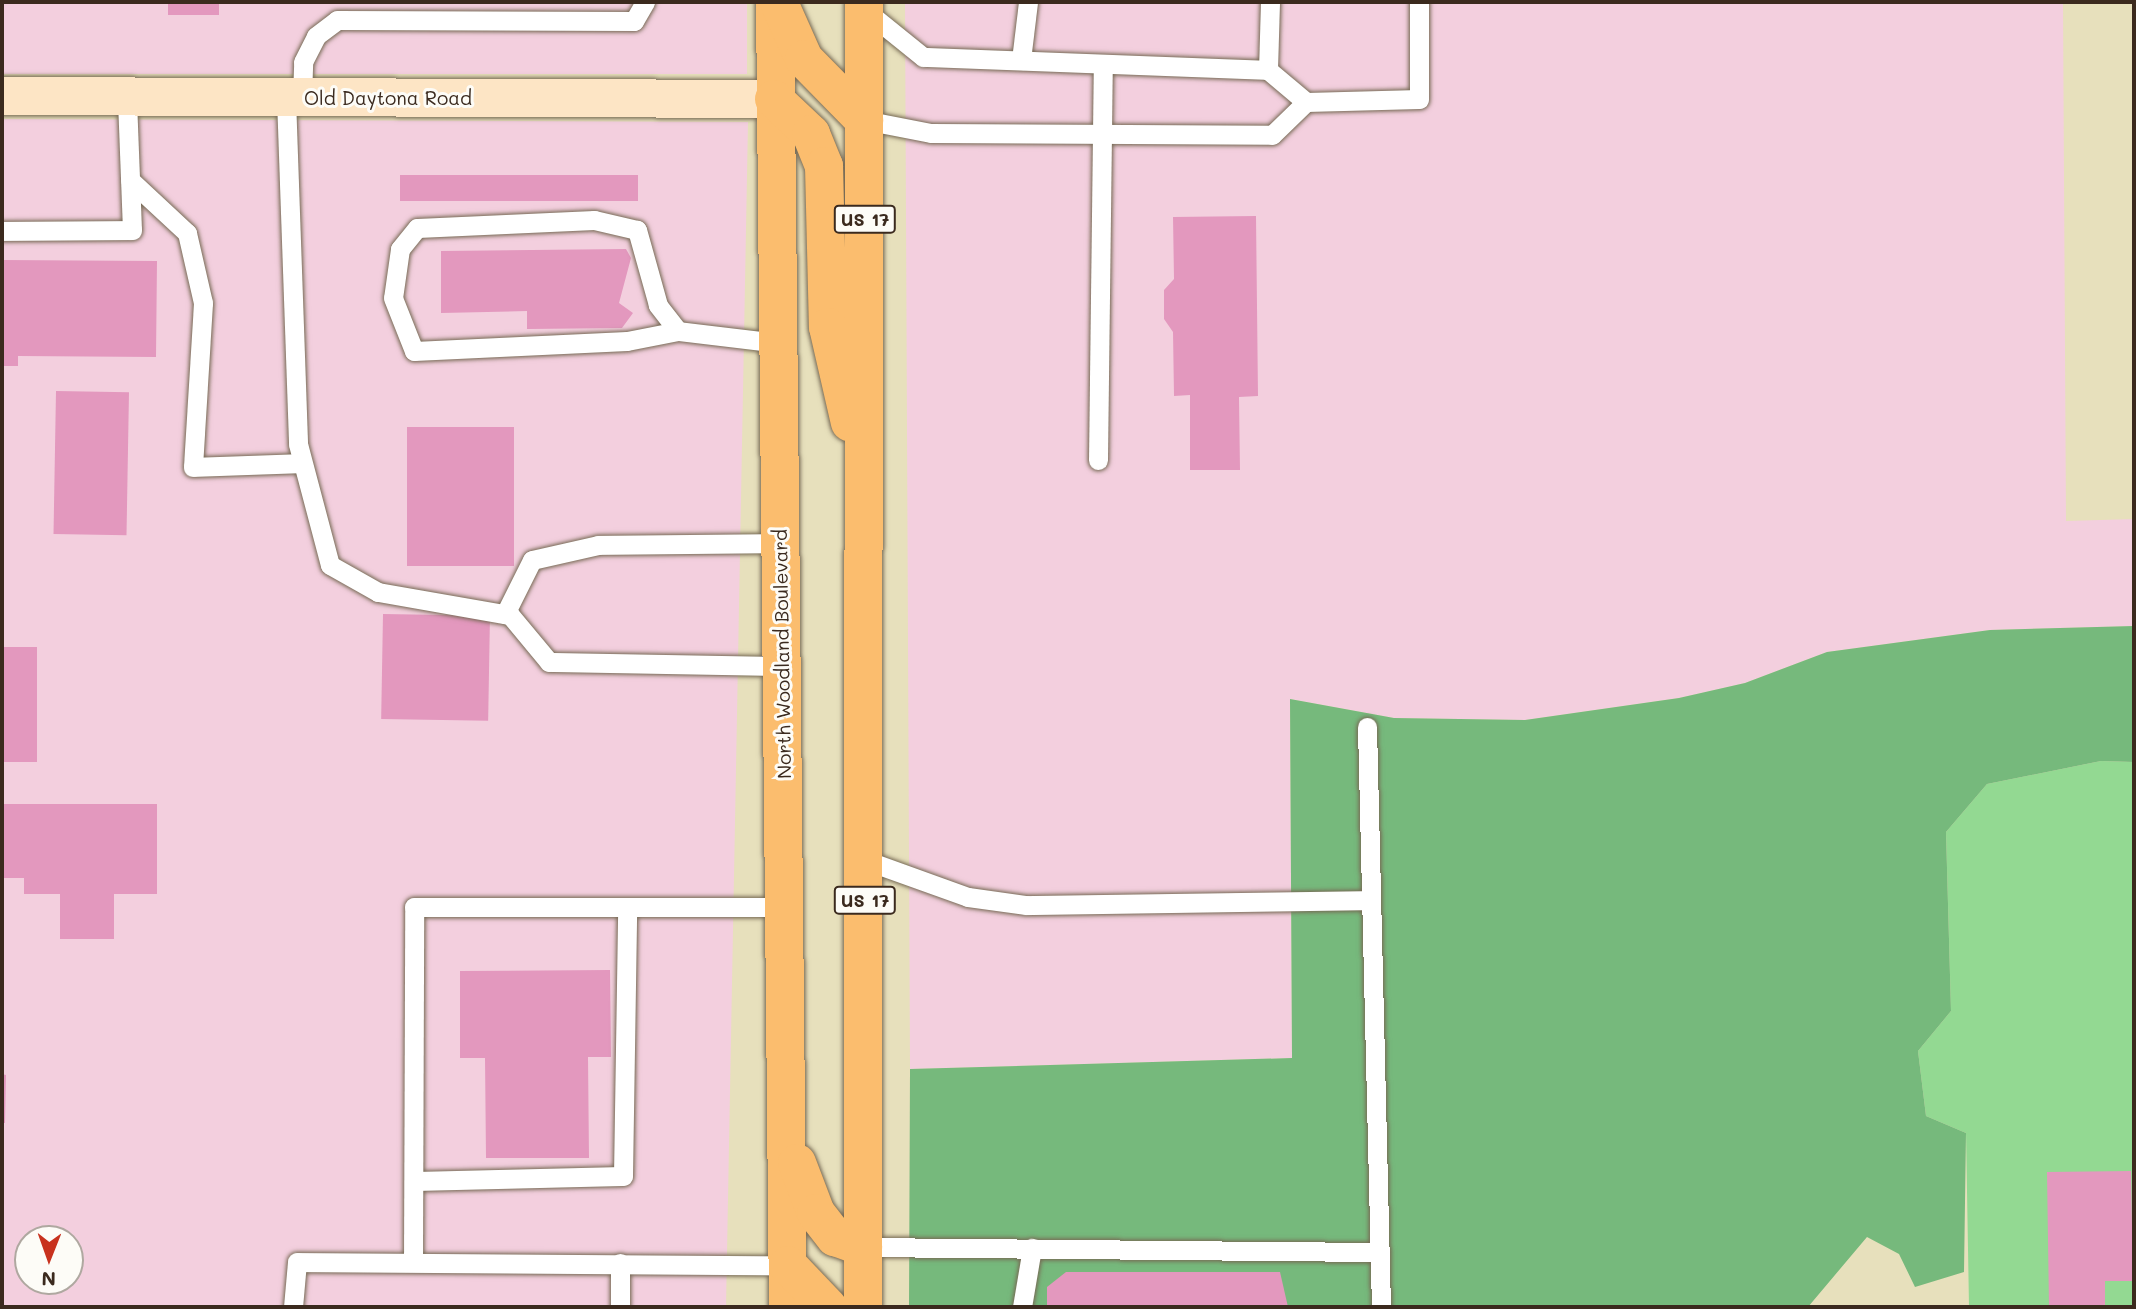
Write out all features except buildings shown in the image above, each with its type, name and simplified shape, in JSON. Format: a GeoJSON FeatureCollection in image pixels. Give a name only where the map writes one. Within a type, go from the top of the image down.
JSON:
{"type":"FeatureCollection","features":[{"type":"Feature","properties":{"kind":"main road","name":"North Woodland Boulevard"},"geometry":{"type":"LineString","coordinates":[[776,2],[774,99],[788,1307]]}},
{"type":"Feature","properties":{"kind":"main road"},"geometry":{"type":"LineString","coordinates":[[776,2],[804,59],[864,120]]}},
{"type":"Feature","properties":{"kind":"main road","name":"US 17"},"geometry":{"type":"LineString","coordinates":[[863,1307],[866,860],[864,6]]}},
{"type":"Feature","properties":{"kind":"main road"},"geometry":{"type":"LineString","coordinates":[[774,99],[811,134],[824,166],[828,327],[866,494]]}},
{"type":"Feature","properties":{"kind":"main road"},"geometry":{"type":"LineString","coordinates":[[787,1138],[816,1213],[835,1237],[863,1247]]}},
{"type":"Feature","properties":{"kind":"main road"},"geometry":{"type":"LineString","coordinates":[[788,1265],[828,1307]]}},
{"type":"Feature","properties":{"kind":"street","name":"Old Daytona Road"},"geometry":{"type":"LineString","coordinates":[[2,96],[774,99]]}},
{"type":"Feature","properties":{"kind":"lane"},"geometry":{"type":"LineString","coordinates":[[645,2],[634,22],[414,11],[362,11],[338,20],[316,36],[303,62],[294,98],[302,463],[330,565],[378,592],[505,614],[548,662],[782,666]]}},
{"type":"Feature","properties":{"kind":"lane"},"geometry":{"type":"LineString","coordinates":[[1021,60],[1028,2]]}},
{"type":"Feature","properties":{"kind":"lane"},"geometry":{"type":"LineString","coordinates":[[1268,70],[1270,2]]}},
{"type":"Feature","properties":{"kind":"lane"},"geometry":{"type":"LineString","coordinates":[[864,6],[923,57],[1268,70],[1306,102],[1419,99],[1419,2]]}},
{"type":"Feature","properties":{"kind":"lane"},"geometry":{"type":"LineString","coordinates":[[1097,460],[1103,64]]}},
{"type":"Feature","properties":{"kind":"lane"},"geometry":{"type":"LineString","coordinates":[[2,231],[132,230],[127,97]]}},
{"type":"Feature","properties":{"kind":"lane"},"geometry":{"type":"LineString","coordinates":[[864,120],[932,133],[1272,135],[1306,102]]}},
{"type":"Feature","properties":{"kind":"lane"},"geometry":{"type":"LineString","coordinates":[[130,180],[187,233],[204,303],[193,467],[302,463]]}},
{"type":"Feature","properties":{"kind":"lane"},"geometry":{"type":"LineString","coordinates":[[678,331],[658,305],[637,230],[594,220],[418,228],[400,248],[393,298],[414,351],[626,341],[678,331],[778,343]]}},
{"type":"Feature","properties":{"kind":"lane"},"geometry":{"type":"LineString","coordinates":[[505,614],[532,560],[598,545],[781,543]]}},
{"type":"Feature","properties":{"kind":"lane"},"geometry":{"type":"LineString","coordinates":[[1367,727],[1369,900],[1381,1307]]}},
{"type":"Feature","properties":{"kind":"lane"},"geometry":{"type":"LineString","coordinates":[[866,860],[968,897],[1035,905],[1369,900]]}},
{"type":"Feature","properties":{"kind":"lane"},"geometry":{"type":"LineString","coordinates":[[414,1262],[414,907],[784,907]]}},
{"type":"Feature","properties":{"kind":"lane"},"geometry":{"type":"LineString","coordinates":[[414,1181],[623,1176],[627,907]]}},
{"type":"Feature","properties":{"kind":"lane"},"geometry":{"type":"LineString","coordinates":[[863,1247],[1379,1252]]}},
{"type":"Feature","properties":{"kind":"lane"},"geometry":{"type":"LineString","coordinates":[[1022,1307],[1032,1248]]}},
{"type":"Feature","properties":{"kind":"lane"},"geometry":{"type":"LineString","coordinates":[[293,1307],[297,1262],[788,1265]]}},
{"type":"Feature","properties":{"kind":"lane"},"geometry":{"type":"LineString","coordinates":[[620,1264],[620,1307]]}},
{"type":"Feature","properties":{"kind":"shaded area"},"geometry":{"type":"Polygon","coordinates":[[[2,2],[747,2],[747,74],[2,74],[2,2]]]}},
{"type":"Feature","properties":{"kind":"shaded area"},"geometry":{"type":"Polygon","coordinates":[[[905,2],[2063,2],[2066,521],[2134,519],[2134,626],[1990,630],[1827,652],[1745,683],[1679,698],[1525,720],[1394,718],[1290,699],[1292,1058],[910,1069],[905,2]]]}},
{"type":"Feature","properties":{"kind":"shaded area"},"geometry":{"type":"Polygon","coordinates":[[[2,119],[748,122],[726,1307],[2,1307],[2,119]]]}},
{"type":"Feature","properties":{"kind":"green space"},"geometry":{"type":"Polygon","coordinates":[[[2134,626],[2134,762],[2101,761],[1987,784],[1946,832],[1951,1011],[1918,1051],[1926,1116],[1966,1133],[1964,1272],[1915,1287],[1899,1254],[1867,1237],[1808,1307],[909,1307],[910,1069],[1292,1058],[1290,699],[1394,718],[1525,720],[1679,698],[1745,683],[1827,652],[1990,630],[2134,626]]]}},
{"type":"Feature","properties":{"kind":"green space"},"geometry":{"type":"Polygon","coordinates":[[[2101,761],[2134,762],[2134,1307],[1969,1307],[1966,1133],[1926,1116],[1918,1051],[1951,1011],[1946,832],[1987,784],[2101,761]]]}}]}
